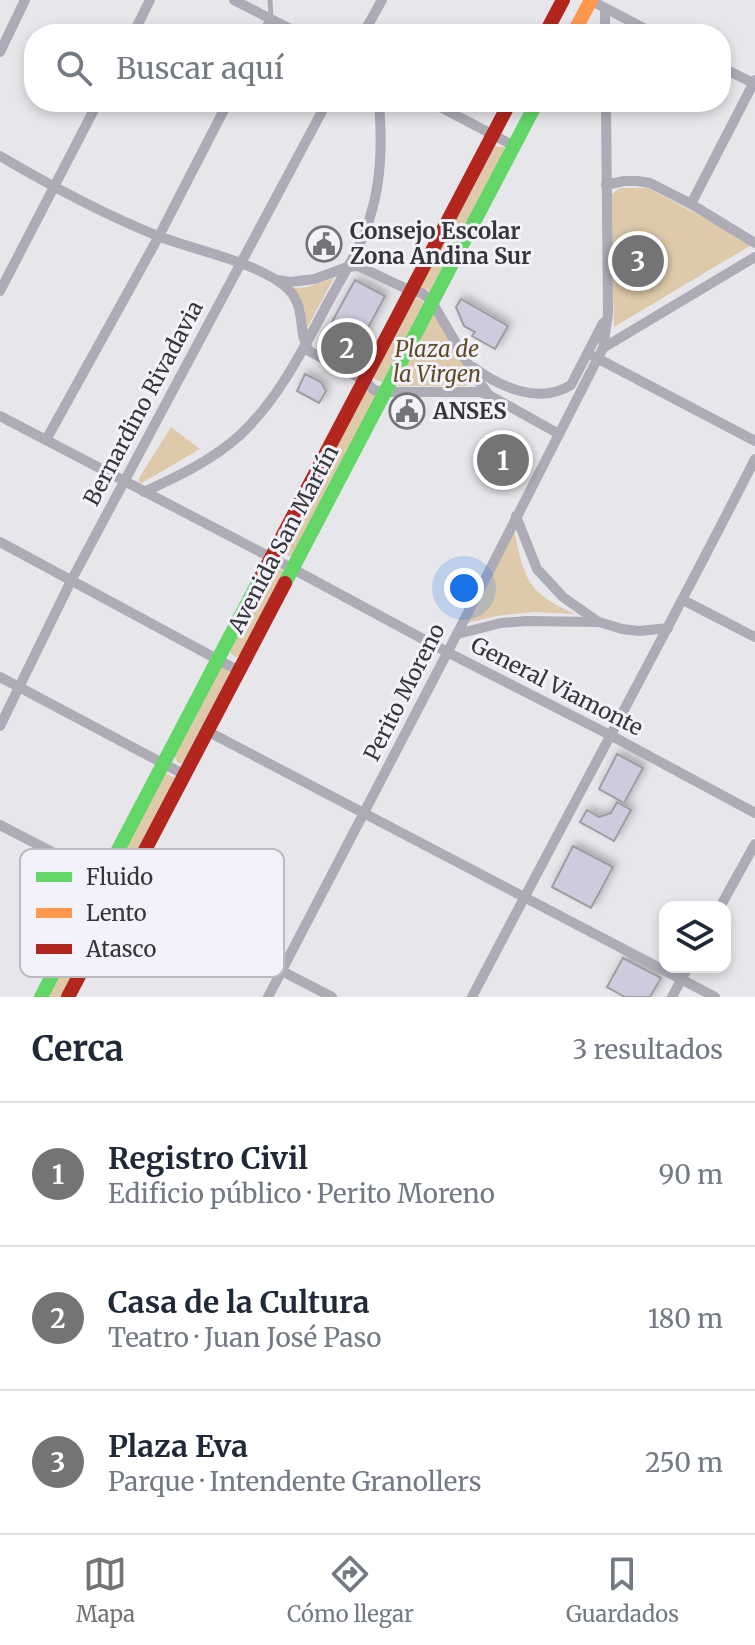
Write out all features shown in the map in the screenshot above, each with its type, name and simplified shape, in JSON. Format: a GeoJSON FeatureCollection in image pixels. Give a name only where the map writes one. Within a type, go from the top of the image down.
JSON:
{"type":"FeatureCollection","features":[{"type":"Feature","properties":{"kind":"main road"},"geometry":{"type":"LineString","coordinates":[[550,24],[563,0]]}},
{"type":"Feature","properties":{"kind":"main road"},"geometry":{"type":"LineString","coordinates":[[578,24],[590,0]]}},
{"type":"Feature","properties":{"kind":"main road","name":"Avenida San Martín"},"geometry":{"type":"LineString","coordinates":[[118,849],[505,112]]}},
{"type":"Feature","properties":{"kind":"main road","name":"Avenida San Martín"},"geometry":{"type":"LineString","coordinates":[[146,849],[532,112]]}},
{"type":"Feature","properties":{"kind":"main road","name":"Avenida San Martín"},"geometry":{"type":"LineString","coordinates":[[41,997],[51,977]]}},
{"type":"Feature","properties":{"kind":"main road","name":"Avenida San Martín"},"geometry":{"type":"LineString","coordinates":[[68,997],[78,977]]}},
{"type":"Feature","properties":{"kind":"street"},"geometry":{"type":"LineString","coordinates":[[0,52],[25,0]]}},
{"type":"Feature","properties":{"kind":"street"},"geometry":{"type":"LineString","coordinates":[[138,24],[150,0]]}},
{"type":"Feature","properties":{"kind":"street"},"geometry":{"type":"LineString","coordinates":[[234,0],[281,24]]}},
{"type":"Feature","properties":{"kind":"street"},"geometry":{"type":"LineString","coordinates":[[369,24],[382,0]]}},
{"type":"Feature","properties":{"kind":"street"},"geometry":{"type":"LineString","coordinates":[[590,0],[635,24]]}},
{"type":"Feature","properties":{"kind":"street"},"geometry":{"type":"LineString","coordinates":[[605,9],[605,24]]}},
{"type":"Feature","properties":{"kind":"street"},"geometry":{"type":"LineString","coordinates":[[268,24],[271,19]]}},
{"type":"Feature","properties":{"kind":"street"},"geometry":{"type":"LineString","coordinates":[[691,204],[754,83],[731,72]]}},
{"type":"Feature","properties":{"kind":"street"},"geometry":{"type":"LineString","coordinates":[[0,291],[93,112]]}},
{"type":"Feature","properties":{"kind":"street"},"geometry":{"type":"LineString","coordinates":[[46,440],[159,236],[223,112]]}},
{"type":"Feature","properties":{"kind":"street","name":"Bernardino Rivadavia"},"geometry":{"type":"LineString","coordinates":[[0,726],[71,581],[322,112]]}},
{"type":"Feature","properties":{"kind":"street"},"geometry":{"type":"LineString","coordinates":[[144,492],[218,453],[259,416],[276,395],[358,248],[370,219],[381,163],[379,112]]}},
{"type":"Feature","properties":{"kind":"street"},"geometry":{"type":"LineString","coordinates":[[449,112],[514,146]]}},
{"type":"Feature","properties":{"kind":"street"},"geometry":{"type":"LineString","coordinates":[[600,353],[608,314],[606,112]]}},
{"type":"Feature","properties":{"kind":"street"},"geometry":{"type":"LineString","coordinates":[[0,156],[55,189],[159,236],[276,280],[315,279],[354,265],[422,293],[432,302],[489,395]]}},
{"type":"Feature","properties":{"kind":"street"},"geometry":{"type":"LineString","coordinates":[[606,185],[624,181],[650,183],[755,243]]}},
{"type":"Feature","properties":{"kind":"street"},"geometry":{"type":"LineString","coordinates":[[600,353],[755,257]]}},
{"type":"Feature","properties":{"kind":"street"},"geometry":{"type":"LineString","coordinates":[[276,280],[295,297],[309,351],[364,380],[374,390],[470,391],[489,395],[559,434]]}},
{"type":"Feature","properties":{"kind":"street"},"geometry":{"type":"LineString","coordinates":[[468,364],[500,385],[523,392],[543,394],[562,390],[571,385],[608,314]]}},
{"type":"Feature","properties":{"kind":"street"},"geometry":{"type":"LineString","coordinates":[[587,353],[600,353],[755,441]]}},
{"type":"Feature","properties":{"kind":"street","name":"Perito Moreno"},"geometry":{"type":"LineString","coordinates":[[284,967],[600,353]]}},
{"type":"Feature","properties":{"kind":"street","name":"General Viamonte"},"geometry":{"type":"LineString","coordinates":[[0,416],[755,813]]}},
{"type":"Feature","properties":{"kind":"street"},"geometry":{"type":"LineString","coordinates":[[472,997],[755,459]]}},
{"type":"Feature","properties":{"kind":"street"},"geometry":{"type":"LineString","coordinates":[[516,516],[537,569],[563,597],[599,622]]}},
{"type":"Feature","properties":{"kind":"street"},"geometry":{"type":"LineString","coordinates":[[0,542],[239,671]]}},
{"type":"Feature","properties":{"kind":"street"},"geometry":{"type":"LineString","coordinates":[[683,600],[755,637]]}},
{"type":"Feature","properties":{"kind":"street"},"geometry":{"type":"LineString","coordinates":[[457,634],[501,623],[527,621],[599,622],[639,631],[668,628]]}},
{"type":"Feature","properties":{"kind":"street"},"geometry":{"type":"LineString","coordinates":[[0,677],[185,775]]}},
{"type":"Feature","properties":{"kind":"street"},"geometry":{"type":"LineString","coordinates":[[207,731],[715,997]]}},
{"type":"Feature","properties":{"kind":"street"},"geometry":{"type":"LineString","coordinates":[[0,825],[45,849]]}},
{"type":"Feature","properties":{"kind":"street"},"geometry":{"type":"LineString","coordinates":[[723,901],[755,844]]}},
{"type":"Feature","properties":{"kind":"street"},"geometry":{"type":"LineString","coordinates":[[284,972],[332,997]]}},
{"type":"Feature","properties":{"kind":"street"},"geometry":{"type":"LineString","coordinates":[[672,997],[684,973]]}},
{"type":"Feature","properties":{"kind":"street","name":"Perito Moreno"},"geometry":{"type":"LineString","coordinates":[[268,997],[279,977]]}},
{"type":"Feature","properties":{"kind":"lane"},"geometry":{"type":"LineString","coordinates":[[270,0],[271,19]]}},
{"type":"Feature","properties":{"kind":"green space"},"geometry":{"type":"Polygon","coordinates":[[[494,146],[503,147],[506,151],[432,294],[419,287],[494,146]]]}},
{"type":"Feature","properties":{"kind":"green space"},"geometry":{"type":"Polygon","coordinates":[[[620,188],[648,188],[753,244],[614,327],[611,195],[620,188]]]}},
{"type":"Feature","properties":{"kind":"green space"},"geometry":{"type":"Polygon","coordinates":[[[334,278],[307,328],[304,307],[294,288],[308,287],[334,278]]]}},
{"type":"Feature","properties":{"kind":"green space"},"geometry":{"type":"Polygon","coordinates":[[[416,298],[426,305],[382,382],[378,381],[373,377],[412,299],[416,298]]]}},
{"type":"Feature","properties":{"kind":"green space","name":"Plaza de la Virgen"},"geometry":{"type":"Polygon","coordinates":[[[434,314],[473,381],[466,386],[399,386],[398,380],[434,314]]]}},
{"type":"Feature","properties":{"kind":"green space"},"geometry":{"type":"Polygon","coordinates":[[[366,389],[377,395],[292,556],[288,556],[282,549],[366,389]]]}},
{"type":"Feature","properties":{"kind":"green space"},"geometry":{"type":"Polygon","coordinates":[[[171,427],[200,449],[140,484],[139,478],[171,427]]]}},
{"type":"Feature","properties":{"kind":"green space"},"geometry":{"type":"Polygon","coordinates":[[[514,530],[532,585],[546,598],[574,614],[534,612],[467,623],[514,530]]]}},
{"type":"Feature","properties":{"kind":"green space"},"geometry":{"type":"Polygon","coordinates":[[[274,566],[280,567],[285,574],[240,656],[235,657],[230,650],[274,566]]]}},
{"type":"Feature","properties":{"kind":"green space"},"geometry":{"type":"Polygon","coordinates":[[[221,668],[231,675],[186,761],[178,763],[174,756],[221,668]]]}},
{"type":"Feature","properties":{"kind":"green space"},"geometry":{"type":"Polygon","coordinates":[[[164,775],[175,778],[140,849],[125,849],[164,775]]]}},
{"type":"Feature","properties":{"kind":"green space"},"geometry":{"type":"Polygon","coordinates":[[[57,977],[73,977],[63,997],[46,997],[57,977]]]}},
{"type":"Feature","properties":{"kind":"building"},"geometry":{"type":"Polygon","coordinates":[[[355,280],[385,296],[353,356],[322,340],[355,280]]]}},
{"type":"Feature","properties":{"kind":"building"},"geometry":{"type":"Polygon","coordinates":[[[461,299],[508,326],[495,349],[472,336],[475,332],[464,326],[456,307],[461,299]]]}},
{"type":"Feature","properties":{"kind":"building"},"geometry":{"type":"Polygon","coordinates":[[[305,374],[321,382],[326,391],[319,403],[297,391],[305,374]]]}},
{"type":"Feature","properties":{"kind":"building"},"geometry":{"type":"Polygon","coordinates":[[[617,754],[643,768],[624,803],[599,789],[617,754]]]}},
{"type":"Feature","properties":{"kind":"building"},"geometry":{"type":"Polygon","coordinates":[[[617,802],[631,810],[614,841],[580,822],[587,810],[599,817],[611,813],[617,802]]]}},
{"type":"Feature","properties":{"kind":"building"},"geometry":{"type":"Polygon","coordinates":[[[573,846],[613,867],[591,908],[552,887],[573,846]]]}},
{"type":"Feature","properties":{"kind":"building"},"geometry":{"type":"Polygon","coordinates":[[[623,958],[661,978],[650,997],[625,997],[607,987],[623,958]]]}},
{"type":"Feature","properties":{"kind":"traffic: fast"},"geometry":{"type":"LineString","coordinates":[[285,583],[532,112]]}},
{"type":"Feature","properties":{"kind":"traffic: fast"},"geometry":{"type":"LineString","coordinates":[[119,849],[261,577]]}},
{"type":"Feature","properties":{"kind":"traffic: fast"},"geometry":{"type":"LineString","coordinates":[[41,997],[51,977]]}},
{"type":"Feature","properties":{"kind":"traffic: slow"},"geometry":{"type":"LineString","coordinates":[[578,24],[591,0]]}},
{"type":"Feature","properties":{"kind":"traffic: jam"},"geometry":{"type":"LineString","coordinates":[[550,24],[563,0]]}},
{"type":"Feature","properties":{"kind":"traffic: jam"},"geometry":{"type":"LineString","coordinates":[[261,577],[505,112]]}},
{"type":"Feature","properties":{"kind":"traffic: jam"},"geometry":{"type":"LineString","coordinates":[[146,849],[285,583]]}},
{"type":"Feature","properties":{"kind":"traffic: jam"},"geometry":{"type":"LineString","coordinates":[[68,997],[78,977]]}},
{"type":"Feature","properties":{"kind":"place","name":"Consejo Escolar Zona Andina Sur"},"geometry":{"type":"Point","coordinates":[324,244]}},
{"type":"Feature","properties":{"kind":"place","name":"Plaza Eva"},"geometry":{"type":"Point","coordinates":[638,261]}},
{"type":"Feature","properties":{"kind":"place","name":"Casa de la Cultura"},"geometry":{"type":"Point","coordinates":[347,348]}},
{"type":"Feature","properties":{"kind":"place","name":"ANSES"},"geometry":{"type":"Point","coordinates":[407,411]}},
{"type":"Feature","properties":{"kind":"place","name":"Registro Civil"},"geometry":{"type":"Point","coordinates":[503,460]}}]}
